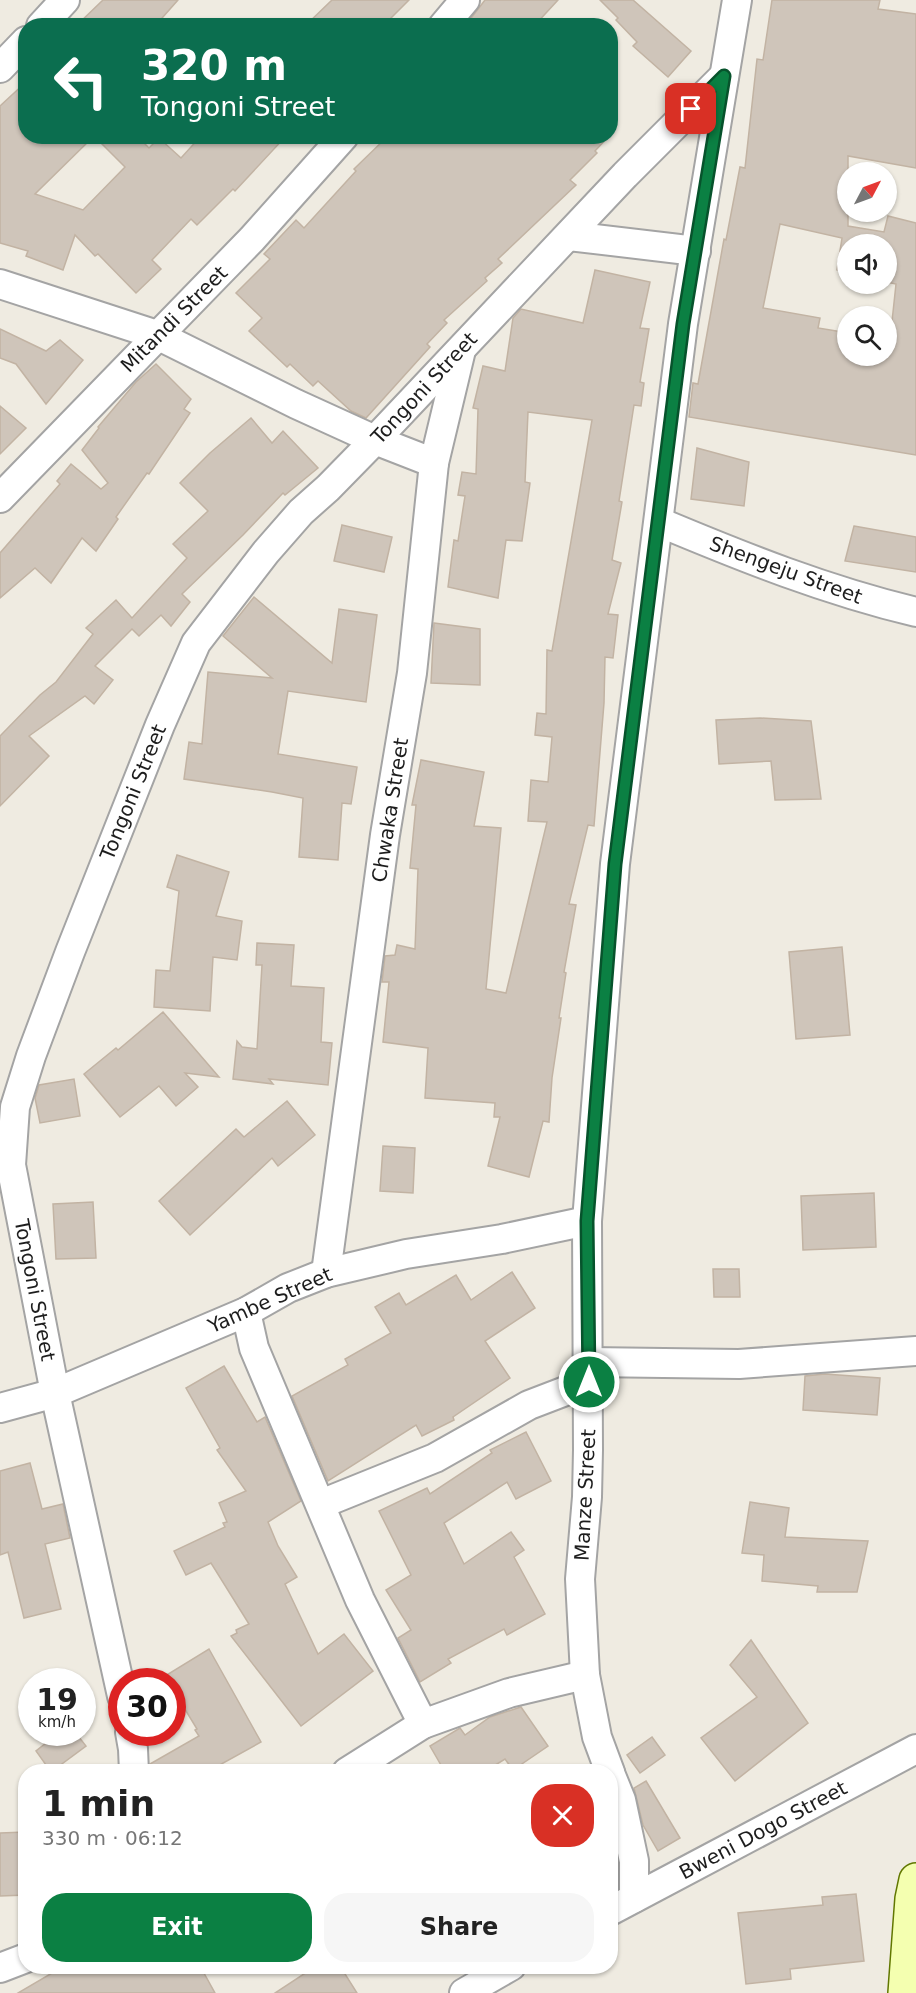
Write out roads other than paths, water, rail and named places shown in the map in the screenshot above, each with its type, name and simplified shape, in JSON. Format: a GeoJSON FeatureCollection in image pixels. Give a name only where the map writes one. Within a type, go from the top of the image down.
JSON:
{"type":"FeatureCollection","features":[{"type":"Feature","properties":{"kind":"main road"},"geometry":{"type":"LineString","coordinates":[[905,1993],[912,1899],[916,1880]]}},
{"type":"Feature","properties":{"kind":"street"},"geometry":{"type":"LineString","coordinates":[[48,18],[65,0]]}},
{"type":"Feature","properties":{"kind":"street"},"geometry":{"type":"LineString","coordinates":[[450,18],[465,0]]}},
{"type":"Feature","properties":{"kind":"street","name":"Manze Street"},"geometry":{"type":"LineString","coordinates":[[607,1764],[597,1737],[585,1675],[580,1579],[587,1497],[589,1372],[587,1221],[615,864],[683,324],[737,0]]}},
{"type":"Feature","properties":{"kind":"street"},"geometry":{"type":"LineString","coordinates":[[0,68],[18,49]]}},
{"type":"Feature","properties":{"kind":"street","name":"Tongoni Street"},"geometry":{"type":"LineString","coordinates":[[116,1668],[55,1393],[11,1165],[15,1107],[32,1056],[122,820],[196,643],[266,552],[625,175],[724,76]]}},
{"type":"Feature","properties":{"kind":"street","name":"Mitandi Street"},"geometry":{"type":"LineString","coordinates":[[0,498],[252,239],[337,144]]}},
{"type":"Feature","properties":{"kind":"street"},"geometry":{"type":"LineString","coordinates":[[569,236],[696,250]]}},
{"type":"Feature","properties":{"kind":"street"},"geometry":{"type":"LineString","coordinates":[[0,284],[157,335],[296,404],[375,440],[434,463]]}},
{"type":"Feature","properties":{"kind":"street","name":"Chwaka Street"},"geometry":{"type":"LineString","coordinates":[[326,1273],[385,835],[411,673],[434,463],[462,348]]}},
{"type":"Feature","properties":{"kind":"street","name":"Shengeju Street"},"geometry":{"type":"LineString","coordinates":[[659,522],[795,577],[865,600],[916,612]]}},
{"type":"Feature","properties":{"kind":"street","name":"Yambe Street"},"geometry":{"type":"LineString","coordinates":[[0,1408],[55,1393],[246,1312],[288,1288],[326,1273],[406,1254],[502,1239],[587,1221]]}},
{"type":"Feature","properties":{"kind":"street"},"geometry":{"type":"LineString","coordinates":[[246,1312],[254,1348],[360,1600],[423,1724]]}},
{"type":"Feature","properties":{"kind":"street"},"geometry":{"type":"LineString","coordinates":[[321,1504],[435,1458],[589,1372],[916,1351]]}},
{"type":"Feature","properties":{"kind":"street"},"geometry":{"type":"LineString","coordinates":[[359,1764],[423,1724],[509,1693],[585,1675]]}},
{"type":"Feature","properties":{"kind":"street"},"geometry":{"type":"LineString","coordinates":[[132,1746],[134,1764]]}},
{"type":"Feature","properties":{"kind":"street","name":"Bweni Dogo Street"},"geometry":{"type":"LineString","coordinates":[[622,1904],[916,1749]]}},
{"type":"Feature","properties":{"kind":"street","name":"Manze Street"},"geometry":{"type":"LineString","coordinates":[[618,1792],[634,1861],[622,1904]]}},
{"type":"Feature","properties":{"kind":"street"},"geometry":{"type":"LineString","coordinates":[[0,1968],[18,1961]]}},
{"type":"Feature","properties":{"kind":"street"},"geometry":{"type":"LineString","coordinates":[[464,1993],[497,1974]]}}]}
